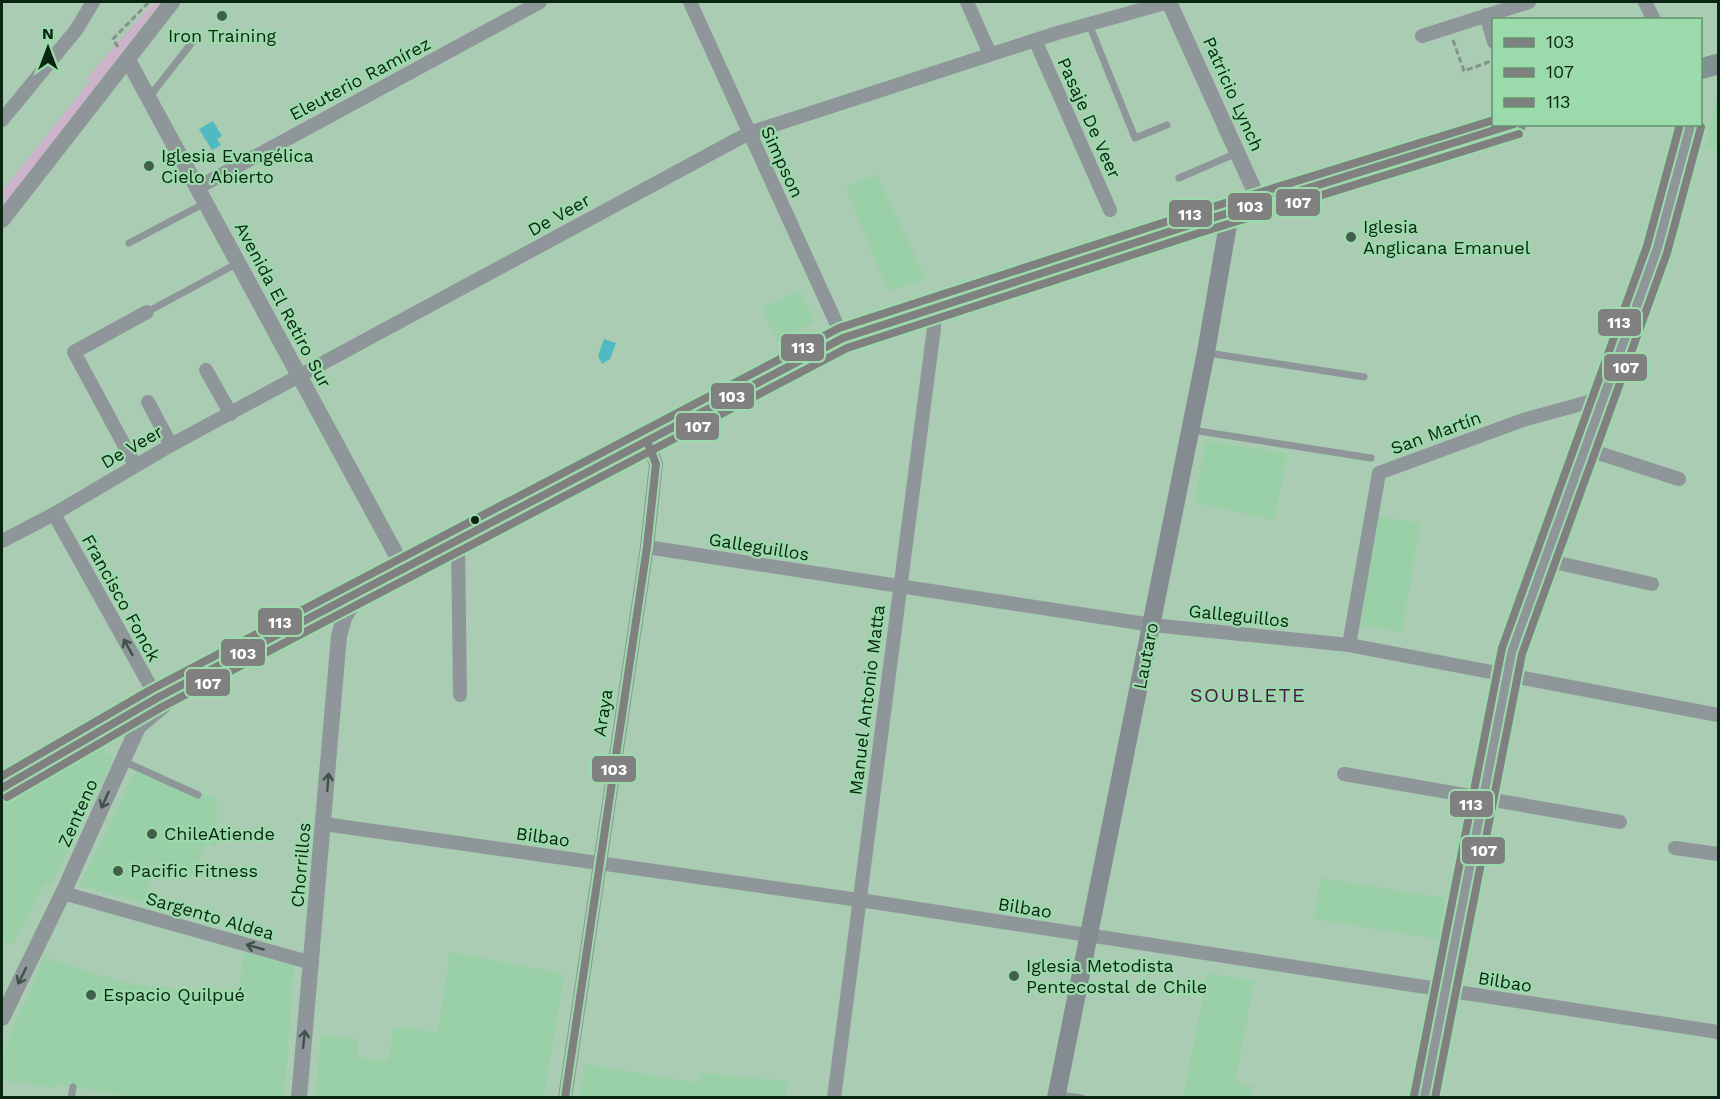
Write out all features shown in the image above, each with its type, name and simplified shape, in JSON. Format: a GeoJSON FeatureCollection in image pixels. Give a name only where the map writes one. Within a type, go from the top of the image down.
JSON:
{"type":"FeatureCollection","features":[{"type":"Feature","properties":{"kind":"main road"},"geometry":{"type":"LineString","coordinates":[[1702,69],[1719,64]]}},
{"type":"Feature","properties":{"kind":"main road"},"geometry":{"type":"LineString","coordinates":[[2,789],[157,698],[843,338],[934,306],[1510,126]]}},
{"type":"Feature","properties":{"kind":"main road","name":"Lautaro"},"geometry":{"type":"LineString","coordinates":[[1056,1096],[1206,352],[1230,213]]}},
{"type":"Feature","properties":{"kind":"street"},"geometry":{"type":"LineString","coordinates":[[2,120],[76,30],[93,2]]}},
{"type":"Feature","properties":{"kind":"street"},"geometry":{"type":"LineString","coordinates":[[2,220],[172,2]]}},
{"type":"Feature","properties":{"kind":"street","name":"Eleuterio Ramírez"},"geometry":{"type":"LineString","coordinates":[[197,188],[540,2]]}},
{"type":"Feature","properties":{"kind":"street","name":"Simpson"},"geometry":{"type":"LineString","coordinates":[[690,2],[843,338]]}},
{"type":"Feature","properties":{"kind":"street"},"geometry":{"type":"LineString","coordinates":[[967,2],[990,54]]}},
{"type":"Feature","properties":{"kind":"street","name":"De Veer"},"geometry":{"type":"LineString","coordinates":[[2,541],[54,514],[171,445],[749,133],[990,54],[1169,2]]}},
{"type":"Feature","properties":{"kind":"street","name":"Patricio Lynch"},"geometry":{"type":"LineString","coordinates":[[1169,2],[1260,203]]}},
{"type":"Feature","properties":{"kind":"street"},"geometry":{"type":"LineString","coordinates":[[1422,36],[1529,2]]}},
{"type":"Feature","properties":{"kind":"street"},"geometry":{"type":"LineString","coordinates":[[1645,2],[1652,18]]}},
{"type":"Feature","properties":{"kind":"street"},"geometry":{"type":"LineString","coordinates":[[1486,15],[1492,35]]}},
{"type":"Feature","properties":{"kind":"street","name":"Pasaje De Veer"},"geometry":{"type":"LineString","coordinates":[[1035,40],[1110,210]]}},
{"type":"Feature","properties":{"kind":"street","name":"Avenida El Retiro Sur"},"geometry":{"type":"LineString","coordinates":[[128,60],[404,569]]}},
{"type":"Feature","properties":{"kind":"street"},"geometry":{"type":"LineString","coordinates":[[1424,1098],[1485,799],[1512,651],[1657,249],[1690,126]]}},
{"type":"Feature","properties":{"kind":"street","name":"Manuel Antonio Matta"},"geometry":{"type":"LineString","coordinates":[[834,1098],[934,328],[934,306]]}},
{"type":"Feature","properties":{"kind":"street"},"geometry":{"type":"LineString","coordinates":[[135,465],[74,352],[147,312]]}},
{"type":"Feature","properties":{"kind":"street"},"geometry":{"type":"LineString","coordinates":[[206,370],[231,414]]}},
{"type":"Feature","properties":{"kind":"street","name":"San Martín"},"geometry":{"type":"LineString","coordinates":[[1349,645],[1379,473],[1523,420],[1603,398]]}},
{"type":"Feature","properties":{"kind":"street"},"geometry":{"type":"LineString","coordinates":[[148,402],[171,445]]}},
{"type":"Feature","properties":{"kind":"street","name":"Araya"},"geometry":{"type":"LineString","coordinates":[[565,1098],[598,864],[647,547],[656,464],[647,441]]}},
{"type":"Feature","properties":{"kind":"street"},"geometry":{"type":"LineString","coordinates":[[1586,449],[1679,479]]}},
{"type":"Feature","properties":{"kind":"street","name":"Francisco Fonck"},"geometry":{"type":"LineString","coordinates":[[54,514],[157,698]]}},
{"type":"Feature","properties":{"kind":"street"},"geometry":{"type":"LineString","coordinates":[[458,540],[460,695]]}},
{"type":"Feature","properties":{"kind":"street","name":"Galleguillos"},"geometry":{"type":"LineString","coordinates":[[647,547],[1152,625],[1349,645],[1719,715]]}},
{"type":"Feature","properties":{"kind":"street"},"geometry":{"type":"LineString","coordinates":[[1545,560],[1652,584]]}},
{"type":"Feature","properties":{"kind":"street","name":"Chorrillos"},"geometry":{"type":"LineString","coordinates":[[298,1098],[312,963],[339,636],[344,618],[359,592]]}},
{"type":"Feature","properties":{"kind":"street"},"geometry":{"type":"LineString","coordinates":[[315,615],[339,636]]}},
{"type":"Feature","properties":{"kind":"street","name":"Zenteno"},"geometry":{"type":"LineString","coordinates":[[2,1018],[63,892],[138,727],[163,703],[213,676],[229,660]]}},
{"type":"Feature","properties":{"kind":"street"},"geometry":{"type":"LineString","coordinates":[[1344,774],[1620,822]]}},
{"type":"Feature","properties":{"kind":"street","name":"Bilbao"},"geometry":{"type":"LineString","coordinates":[[324,824],[859,900],[1719,1032]]}},
{"type":"Feature","properties":{"kind":"street"},"geometry":{"type":"LineString","coordinates":[[1675,848],[1719,854]]}},
{"type":"Feature","properties":{"kind":"street","name":"Sargento Aldea"},"geometry":{"type":"LineString","coordinates":[[63,892],[312,963]]}},
{"type":"Feature","properties":{"kind":"lane"},"geometry":{"type":"LineString","coordinates":[[1089,24],[1135,138],[1167,125]]}},
{"type":"Feature","properties":{"kind":"lane"},"geometry":{"type":"LineString","coordinates":[[148,98],[197,36]]}},
{"type":"Feature","properties":{"kind":"lane"},"geometry":{"type":"LineString","coordinates":[[1179,178],[1238,153]]}},
{"type":"Feature","properties":{"kind":"lane"},"geometry":{"type":"LineString","coordinates":[[129,243],[205,203]]}},
{"type":"Feature","properties":{"kind":"lane"},"geometry":{"type":"LineString","coordinates":[[147,312],[238,263]]}},
{"type":"Feature","properties":{"kind":"lane"},"geometry":{"type":"LineString","coordinates":[[1206,352],[1364,377]]}},
{"type":"Feature","properties":{"kind":"lane"},"geometry":{"type":"LineString","coordinates":[[1190,430],[1371,458]]}},
{"type":"Feature","properties":{"kind":"lane"},"geometry":{"type":"LineString","coordinates":[[123,761],[198,795]]}},
{"type":"Feature","properties":{"kind":"lane"},"geometry":{"type":"LineString","coordinates":[[71,1098],[73,1087]]}},
{"type":"Feature","properties":{"kind":"lane"},"geometry":{"type":"LineString","coordinates":[[1056,1096],[1082,1098]]}},
{"type":"Feature","properties":{"kind":"path"},"geometry":{"type":"LineString","coordinates":[[128,60],[113,39],[149,2]]}},
{"type":"Feature","properties":{"kind":"path"},"geometry":{"type":"LineString","coordinates":[[1448,26],[1464,71],[1492,61]]}},
{"type":"Feature","properties":{"kind":"shaded area"},"geometry":{"type":"Polygon","coordinates":[[[161,2],[2,208],[2,191],[89,82],[87,78],[150,6],[161,2]]]}},
{"type":"Feature","properties":{"kind":"shaded area"},"geometry":{"type":"Polygon","coordinates":[[[1717,96],[1718,150],[1705,149],[1717,96]]]}},
{"type":"Feature","properties":{"kind":"shaded area"},"geometry":{"type":"Polygon","coordinates":[[[876,174],[926,279],[888,291],[846,188],[876,174]]]}},
{"type":"Feature","properties":{"kind":"shaded area"},"geometry":{"type":"Polygon","coordinates":[[[799,290],[813,317],[812,323],[777,341],[762,308],[799,290]]]}},
{"type":"Feature","properties":{"kind":"shaded area"},"geometry":{"type":"Polygon","coordinates":[[[1206,441],[1288,453],[1274,520],[1195,503],[1206,441]]]}},
{"type":"Feature","properties":{"kind":"shaded area"},"geometry":{"type":"Polygon","coordinates":[[[1378,516],[1420,523],[1402,632],[1360,626],[1378,516]]]}},
{"type":"Feature","properties":{"kind":"shaded area"},"geometry":{"type":"Polygon","coordinates":[[[98,745],[114,759],[88,806],[51,886],[46,882],[13,944],[2,941],[2,802],[98,745]]]}},
{"type":"Feature","properties":{"kind":"shaded area"},"geometry":{"type":"Polygon","coordinates":[[[139,763],[217,800],[216,847],[206,843],[193,875],[158,860],[143,903],[80,885],[139,763]]]}},
{"type":"Feature","properties":{"kind":"shaded area"},"geometry":{"type":"Polygon","coordinates":[[[1321,878],[1445,898],[1438,939],[1314,919],[1321,878]]]}},
{"type":"Feature","properties":{"kind":"shaded area"},"geometry":{"type":"Polygon","coordinates":[[[450,952],[564,974],[544,1097],[316,1097],[321,1034],[358,1039],[357,1057],[388,1061],[394,1027],[438,1032],[450,952]]]}},
{"type":"Feature","properties":{"kind":"shaded area"},"geometry":{"type":"Polygon","coordinates":[[[244,953],[294,964],[284,1097],[138,1097],[56,1084],[55,1088],[2,1080],[2,1054],[44,957],[122,982],[238,998],[244,953]]]}},
{"type":"Feature","properties":{"kind":"shaded area"},"geometry":{"type":"Polygon","coordinates":[[[1208,973],[1254,981],[1235,1082],[1253,1086],[1250,1097],[1183,1097],[1208,973]]]}},
{"type":"Feature","properties":{"kind":"shaded area"},"geometry":{"type":"Polygon","coordinates":[[[585,1064],[699,1083],[701,1073],[787,1081],[785,1097],[579,1097],[585,1064]]]}},
{"type":"Feature","properties":{"kind":"water"},"geometry":{"type":"Polygon","coordinates":[[[213,121],[222,136],[217,139],[221,145],[212,150],[199,129],[213,121]]]}},
{"type":"Feature","properties":{"kind":"water"},"geometry":{"type":"Polygon","coordinates":[[[604,339],[616,343],[610,359],[602,364],[598,356],[604,339]]]}},
{"type":"Feature","properties":{"kind":"transit line","name":"113"},"geometry":{"type":"LineString","coordinates":[[2,776],[152,689],[839,328],[1193,213],[1492,121]]}},
{"type":"Feature","properties":{"kind":"transit line","name":"103"},"geometry":{"type":"LineString","coordinates":[[2,788],[157,698],[843,338],[1196,223],[1508,126]]}},
{"type":"Feature","properties":{"kind":"transit line","name":"113"},"geometry":{"type":"LineString","coordinates":[[1414,1096],[1502,648],[1647,246],[1679,126]]}},
{"type":"Feature","properties":{"kind":"transit line","name":"107"},"geometry":{"type":"LineString","coordinates":[[1435,1098],[1522,654],[1667,253],[1701,127]]}},
{"type":"Feature","properties":{"kind":"transit line","name":"107"},"geometry":{"type":"LineString","coordinates":[[7,797],[162,707],[847,348],[1199,233],[1519,134]]}},
{"type":"Feature","properties":{"kind":"transit line","name":"103"},"geometry":{"type":"LineString","coordinates":[[565,1098],[647,547],[656,464],[647,441]]}},
{"type":"Feature","properties":{"kind":"place","name":"Iron Training"},"geometry":{"type":"Point","coordinates":[222,16]}},
{"type":"Feature","properties":{"kind":"place","name":"Iglesia Evangélica Cielo Abierto"},"geometry":{"type":"Point","coordinates":[149,166]}},
{"type":"Feature","properties":{"kind":"place","name":"Iglesia Anglicana Emanuel"},"geometry":{"type":"Point","coordinates":[1351,237]}},
{"type":"Feature","properties":{"kind":"place","name":"ChileAtiende"},"geometry":{"type":"Point","coordinates":[152,834]}},
{"type":"Feature","properties":{"kind":"place","name":"Pacific Fitness"},"geometry":{"type":"Point","coordinates":[118,871]}},
{"type":"Feature","properties":{"kind":"place","name":"Iglesia Metodista Pentecostal de Chile"},"geometry":{"type":"Point","coordinates":[1014,976]}},
{"type":"Feature","properties":{"kind":"place","name":"Espacio Quilpué"},"geometry":{"type":"Point","coordinates":[91,995]}},
{"type":"Feature","properties":{"kind":"district","name":"SOUBLETE"},"geometry":{"type":"Point","coordinates":[1248,695]}}]}
